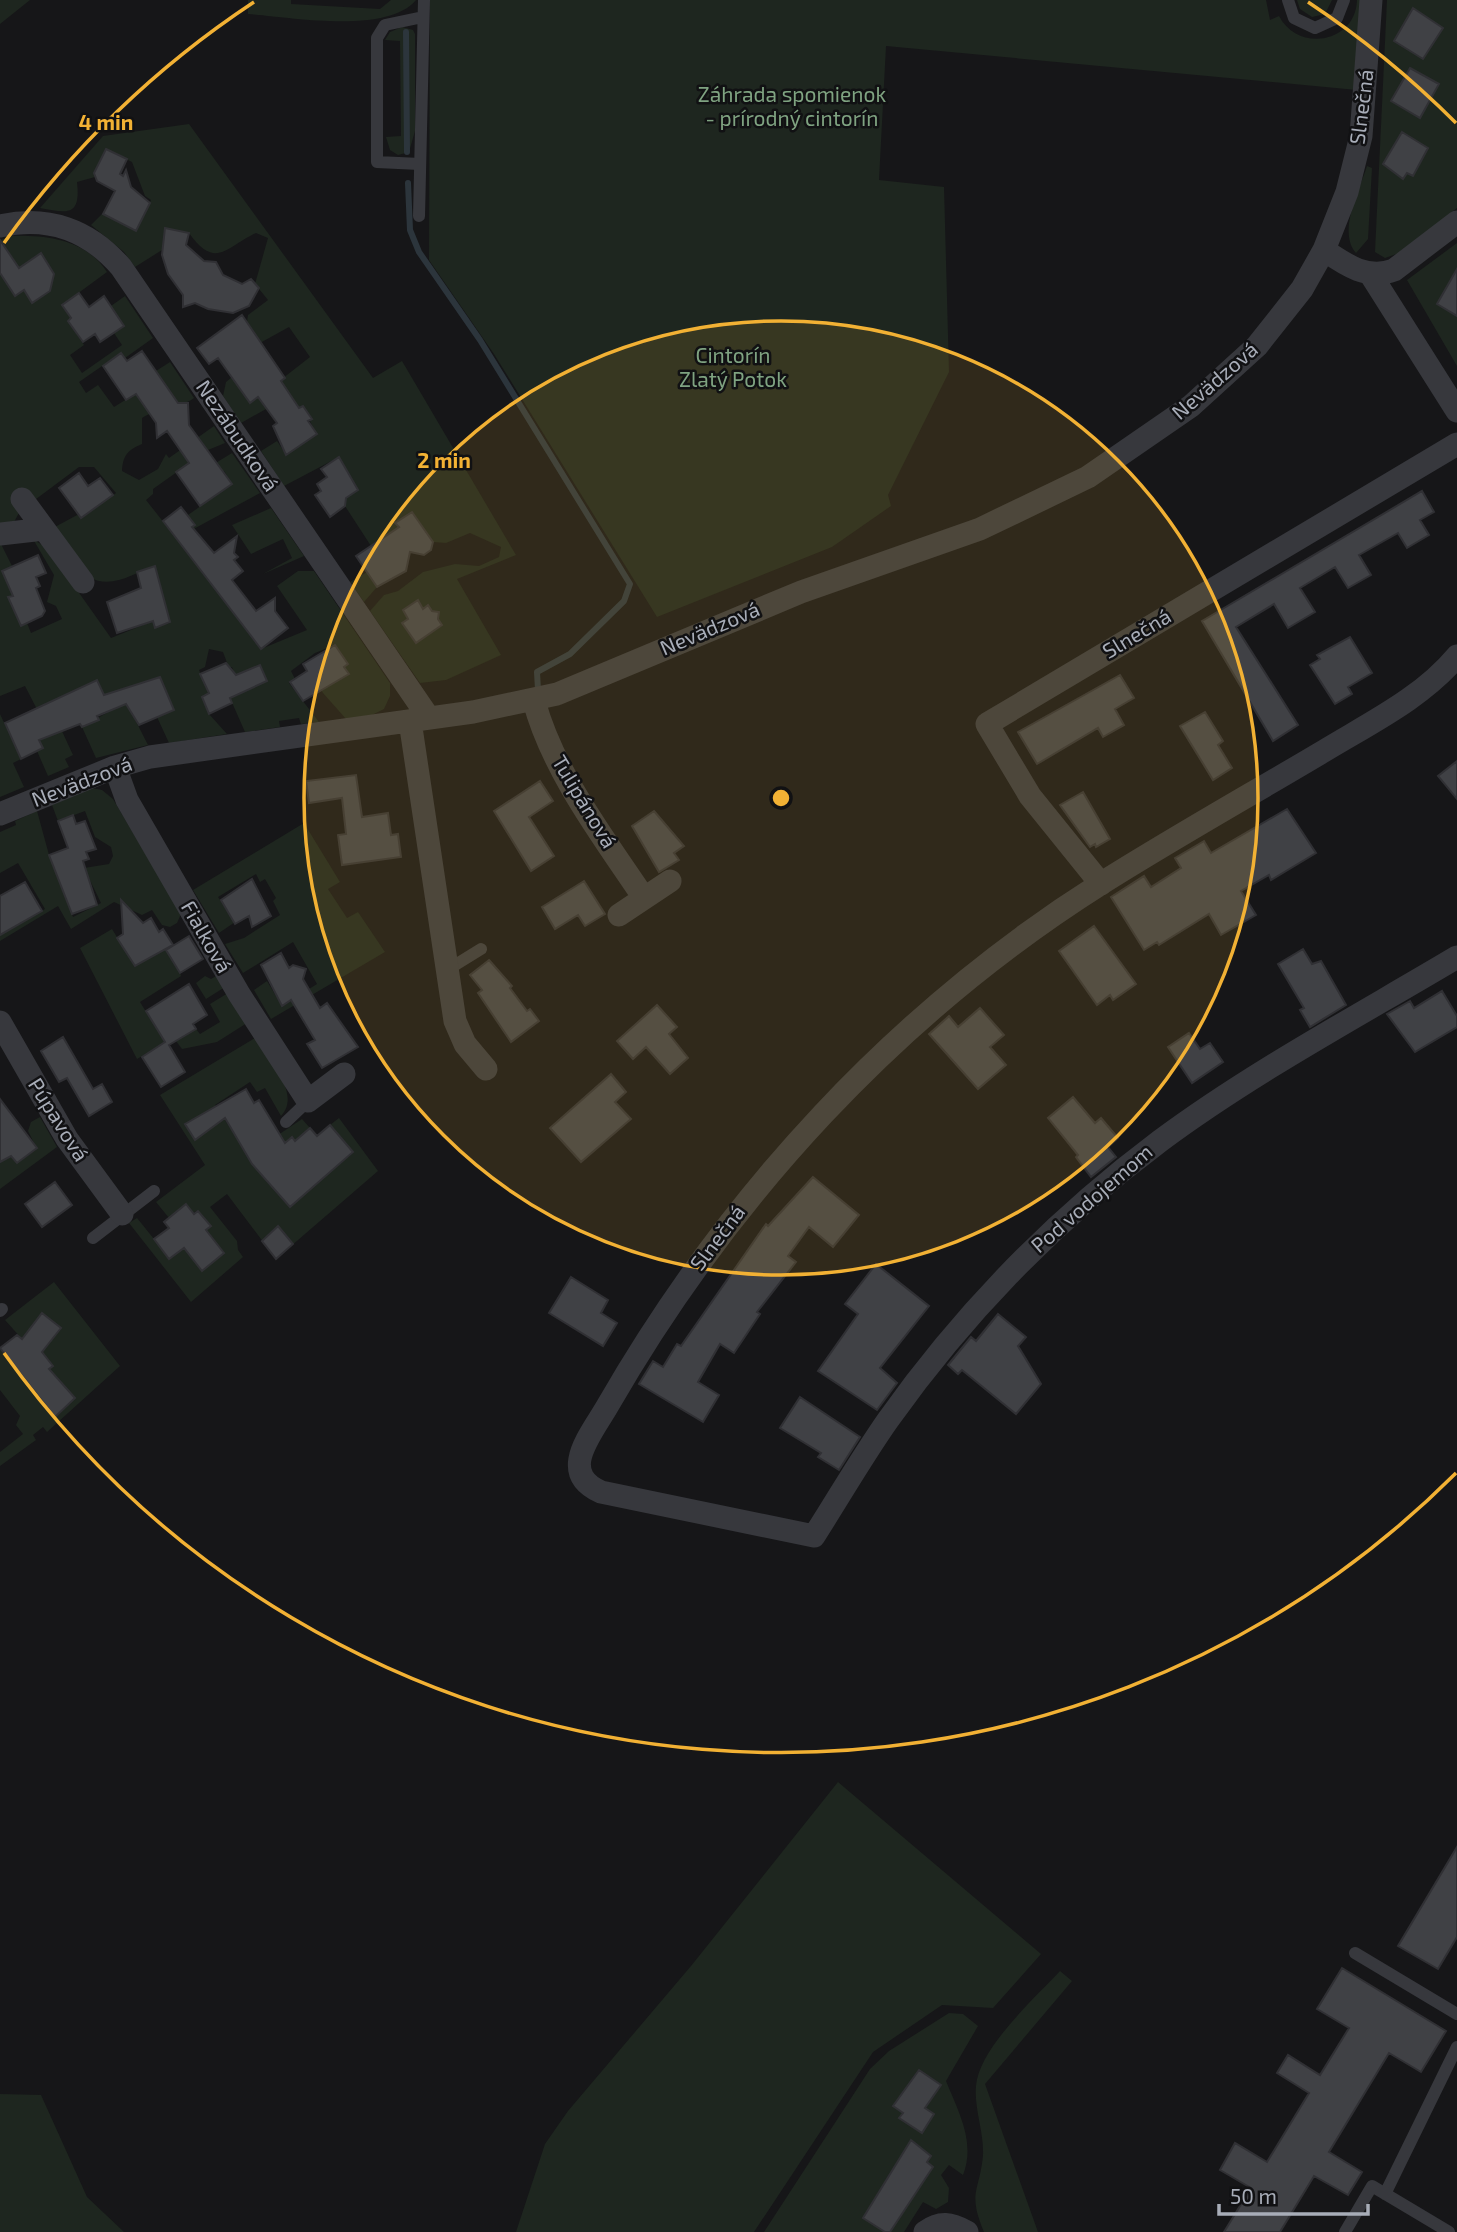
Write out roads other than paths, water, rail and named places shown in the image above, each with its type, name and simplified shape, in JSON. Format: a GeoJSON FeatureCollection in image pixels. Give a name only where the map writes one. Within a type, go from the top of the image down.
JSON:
{"type":"FeatureCollection","features":[{"type":"Feature","properties":{"kind":"street","name":"Slnečná"},"geometry":{"type":"LineString","coordinates":[[1324,250],[1347,192],[1361,136],[1371,0]]}},
{"type":"Feature","properties":{"kind":"street","name":"Nezábudková"},"geometry":{"type":"LineString","coordinates":[[0,226],[20,221],[47,222],[69,228],[94,242],[121,267],[420,720],[455,1021],[465,1044],[486,1069]]}},
{"type":"Feature","properties":{"kind":"street"},"geometry":{"type":"LineString","coordinates":[[1371,275],[1394,270],[1457,222]]}},
{"type":"Feature","properties":{"kind":"street"},"geometry":{"type":"LineString","coordinates":[[1324,250],[1371,275],[1457,411]]}},
{"type":"Feature","properties":{"kind":"street","name":"Nevädzová"},"geometry":{"type":"LineString","coordinates":[[0,814],[115,766],[150,757],[420,720],[534,701],[588,682],[801,592],[980,529],[1088,477],[1191,406],[1257,346],[1293,302],[1324,250]]}},
{"type":"Feature","properties":{"kind":"street","name":"Slnečná"},"geometry":{"type":"LineString","coordinates":[[1101,884],[1030,796],[986,724],[1457,444]]}},
{"type":"Feature","properties":{"kind":"street"},"geometry":{"type":"LineString","coordinates":[[22,499],[83,582]]}},
{"type":"Feature","properties":{"kind":"street"},"geometry":{"type":"LineString","coordinates":[[0,534],[44,529]]}},
{"type":"Feature","properties":{"kind":"street","name":"Slnečná"},"geometry":{"type":"LineString","coordinates":[[814,1536],[601,1492],[586,1485],[579,1477],[577,1465],[641,1347],[681,1288],[738,1211],[818,1119],[936,1006],[1031,931],[1101,884],[1383,716],[1432,682],[1457,656]]}},
{"type":"Feature","properties":{"kind":"street","name":"Tulipánová"},"geometry":{"type":"LineString","coordinates":[[534,701],[541,726],[569,779],[644,898]]}},
{"type":"Feature","properties":{"kind":"street","name":"Fialková"},"geometry":{"type":"LineString","coordinates":[[115,766],[127,800],[218,957],[308,1101]]}},
{"type":"Feature","properties":{"kind":"street"},"geometry":{"type":"LineString","coordinates":[[619,915],[670,881]]}},
{"type":"Feature","properties":{"kind":"street","name":"Pod vodojemom"},"geometry":{"type":"LineString","coordinates":[[814,1536],[881,1431],[918,1379],[1006,1277],[1072,1213],[1133,1162],[1194,1117],[1457,957]]}},
{"type":"Feature","properties":{"kind":"street","name":"Púpavová"},"geometry":{"type":"LineString","coordinates":[[0,1022],[67,1139],[122,1214]]}},
{"type":"Feature","properties":{"kind":"street"},"geometry":{"type":"LineString","coordinates":[[308,1101],[344,1074]]}},
{"type":"Feature","properties":{"kind":"street"},"geometry":{"type":"LineString","coordinates":[[925,2232],[936,2224],[947,2224],[967,2232]]}},
{"type":"Feature","properties":{"kind":"lane"},"geometry":{"type":"LineString","coordinates":[[419,216],[424,0]]}},
{"type":"Feature","properties":{"kind":"lane"},"geometry":{"type":"LineString","coordinates":[[1288,0],[1294,18],[1315,28],[1337,18],[1344,0]]}},
{"type":"Feature","properties":{"kind":"lane"},"geometry":{"type":"LineString","coordinates":[[420,164],[377,162],[377,38],[385,25],[423,17]]}},
{"type":"Feature","properties":{"kind":"lane"},"geometry":{"type":"LineString","coordinates":[[447,970],[481,948]]}},
{"type":"Feature","properties":{"kind":"lane"},"geometry":{"type":"LineString","coordinates":[[286,1122],[308,1101]]}},
{"type":"Feature","properties":{"kind":"lane"},"geometry":{"type":"LineString","coordinates":[[93,1238],[153,1191]]}},
{"type":"Feature","properties":{"kind":"lane"},"geometry":{"type":"LineString","coordinates":[[1355,1953],[1457,2014]]}},
{"type":"Feature","properties":{"kind":"lane"},"geometry":{"type":"LineString","coordinates":[[1385,2194],[1457,2047]]}},
{"type":"Feature","properties":{"kind":"lane"},"geometry":{"type":"LineString","coordinates":[[1345,2232],[1372,2186],[1449,2232]]}},
{"type":"Feature","properties":{"kind":"waterway"},"geometry":{"type":"LineString","coordinates":[[406,32],[407,152]]}},
{"type":"Feature","properties":{"kind":"waterway"},"geometry":{"type":"LineString","coordinates":[[408,183],[410,230],[419,252],[480,340],[630,584],[624,601],[570,654],[537,672],[538,690]]}},
{"type":"Feature","properties":{"kind":"park label","name":"Záhrada spomienok - prírodný cintorín"},"geometry":{"type":"Point","coordinates":[792,107]}},
{"type":"Feature","properties":{"kind":"park label","name":"Cintorín Zlatý Potok"},"geometry":{"type":"Point","coordinates":[733,368]}}]}
